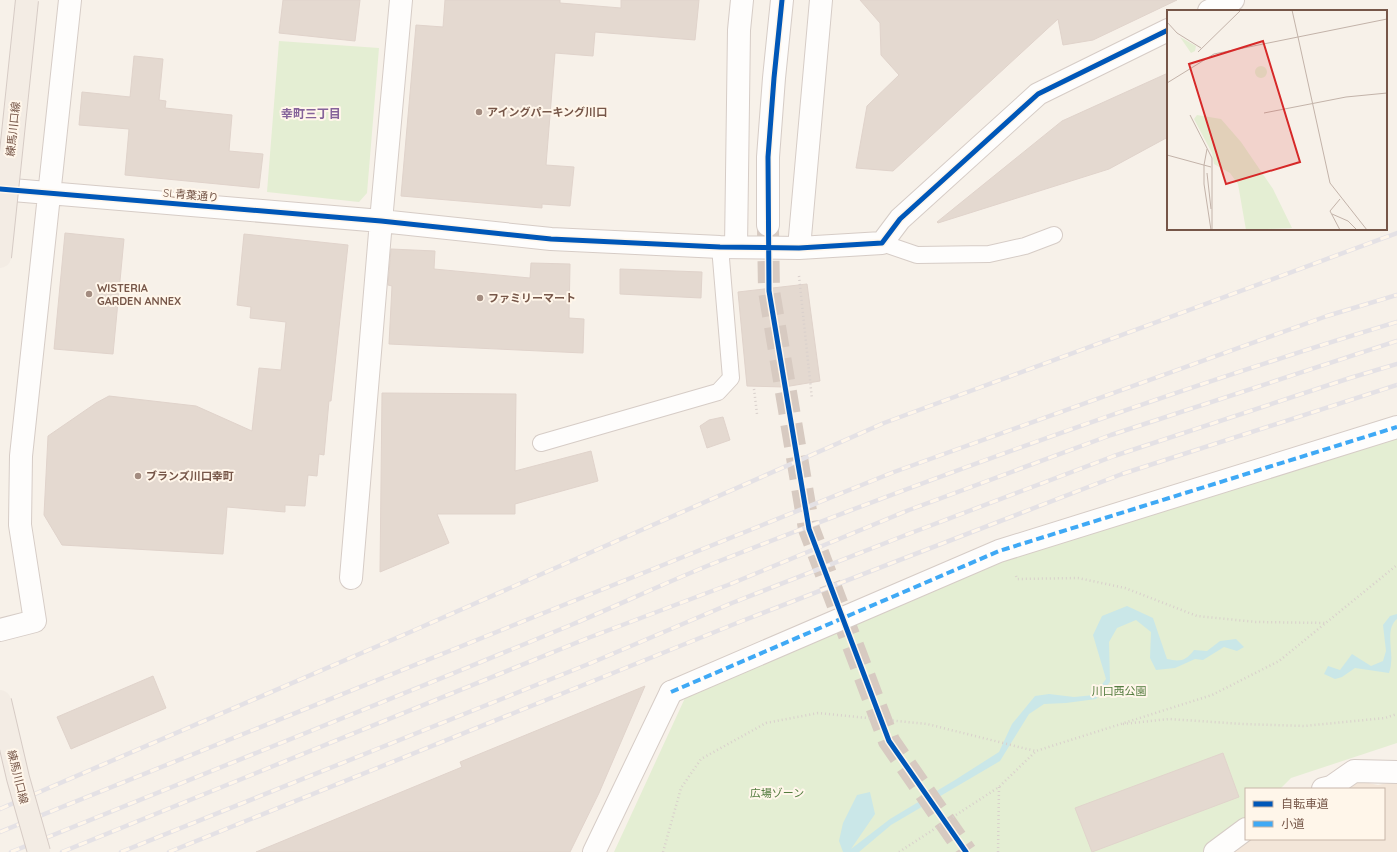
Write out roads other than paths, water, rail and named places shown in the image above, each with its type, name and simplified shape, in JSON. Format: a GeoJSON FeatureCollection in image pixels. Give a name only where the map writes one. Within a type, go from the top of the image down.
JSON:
{"type":"FeatureCollection","features":[{"type":"Feature","properties":{"kind":"main road","name":"練馬川口線"},"geometry":{"type":"LineString","coordinates":[[0,257],[27,0]]}},
{"type":"Feature","properties":{"kind":"main road","name":"練馬川口線"},"geometry":{"type":"LineString","coordinates":[[0,702],[18,778],[38,852]]}},
{"type":"Feature","properties":{"kind":"street"},"geometry":{"type":"LineString","coordinates":[[0,630],[35,621],[20,525],[21,456],[70,0]]}},
{"type":"Feature","properties":{"kind":"street"},"geometry":{"type":"LineString","coordinates":[[351,578],[380,221],[402,0]]}},
{"type":"Feature","properties":{"kind":"street"},"geometry":{"type":"LineString","coordinates":[[728,247],[739,30],[742,0]]}},
{"type":"Feature","properties":{"kind":"street"},"geometry":{"type":"LineString","coordinates":[[768,225],[768,157],[782,0]]}},
{"type":"Feature","properties":{"kind":"street"},"geometry":{"type":"LineString","coordinates":[[799,248],[821,0]]}},
{"type":"Feature","properties":{"kind":"street"},"geometry":{"type":"LineString","coordinates":[[1211,10],[1233,0]]}},
{"type":"Feature","properties":{"kind":"street"},"geometry":{"type":"LineString","coordinates":[[882,243],[900,219],[1038,94],[1167,30]]}},
{"type":"Feature","properties":{"kind":"street","name":"SL青葉通り"},"geometry":{"type":"LineString","coordinates":[[0,189],[380,221],[551,239],[728,247],[799,248],[882,243]]}},
{"type":"Feature","properties":{"kind":"street"},"geometry":{"type":"LineString","coordinates":[[594,852],[671,692],[1007,548],[1397,427]]}},
{"type":"Feature","properties":{"kind":"street"},"geometry":{"type":"LineString","coordinates":[[1327,788],[1331,787],[1354,771],[1397,772]]}},
{"type":"Feature","properties":{"kind":"street"},"geometry":{"type":"LineString","coordinates":[[1215,852],[1245,830]]}},
{"type":"Feature","properties":{"kind":"lane"},"geometry":{"type":"LineString","coordinates":[[882,243],[916,255],[989,254],[1025,246],[1054,235]]}},
{"type":"Feature","properties":{"kind":"lane"},"geometry":{"type":"LineString","coordinates":[[541,443],[718,392],[730,378],[728,247]]}},
{"type":"Feature","properties":{"kind":"water"},"geometry":{"type":"Polygon","coordinates":[[[1127,606],[1153,618],[1167,659],[1182,660],[1194,650],[1207,651],[1220,641],[1236,639],[1244,647],[1237,651],[1224,647],[1203,660],[1195,659],[1175,668],[1156,670],[1150,658],[1151,632],[1136,620],[1117,628],[1109,642],[1110,682],[1096,699],[1044,704],[1029,714],[1000,761],[891,825],[859,852],[843,852],[839,841],[843,823],[857,795],[870,792],[875,814],[851,849],[890,819],[999,752],[1012,724],[1035,696],[1049,694],[1074,697],[1094,695],[1106,679],[1093,635],[1102,616],[1127,606]]]}},
{"type":"Feature","properties":{"kind":"water"},"geometry":{"type":"Polygon","coordinates":[[[1397,614],[1397,619],[1393,623],[1390,634],[1391,667],[1389,673],[1355,668],[1342,677],[1335,679],[1324,674],[1328,666],[1340,670],[1352,654],[1371,666],[1383,661],[1386,651],[1383,625],[1390,616],[1397,614]]]}},
{"type":"Feature","properties":{"kind":"tunnel"},"geometry":{"type":"LineString","coordinates":[[768,228],[769,291],[809,529],[889,741],[966,852]]}},
{"type":"Feature","properties":{"kind":"railway"},"geometry":{"type":"LineString","coordinates":[[0,809],[408,633],[884,423],[1397,233]]}},
{"type":"Feature","properties":{"kind":"railway"},"geometry":{"type":"LineString","coordinates":[[0,832],[894,472],[1327,316],[1397,295]]}},
{"type":"Feature","properties":{"kind":"railway"},"geometry":{"type":"LineString","coordinates":[[11,852],[501,654],[703,568],[805,528],[1057,434],[1226,376],[1397,322]]}},
{"type":"Feature","properties":{"kind":"railway"},"geometry":{"type":"LineString","coordinates":[[62,852],[588,638],[728,585],[909,510],[1111,435],[1397,341]]}},
{"type":"Feature","properties":{"kind":"railway"},"geometry":{"type":"LineString","coordinates":[[121,852],[591,663],[732,603],[911,533],[1114,456],[1350,378],[1397,364]]}},
{"type":"Feature","properties":{"kind":"railway"},"geometry":{"type":"LineString","coordinates":[[169,852],[742,621],[1122,474],[1397,385]]}},
{"type":"Feature","properties":{"kind":"place","name":"アイングパーキング川口"},"geometry":{"type":"Point","coordinates":[479,112]}},
{"type":"Feature","properties":{"kind":"place","name":"WISTERIA GARDEN ANNEX"},"geometry":{"type":"Point","coordinates":[89,294]}},
{"type":"Feature","properties":{"kind":"place","name":"ファミリーマート"},"geometry":{"type":"Point","coordinates":[480,298]}},
{"type":"Feature","properties":{"kind":"place","name":"ブランズ川口幸町"},"geometry":{"type":"Point","coordinates":[138,476]}},
{"type":"Feature","properties":{"kind":"district","name":"幸町三丁目"},"geometry":{"type":"Point","coordinates":[311,113]}},
{"type":"Feature","properties":{"kind":"park label","name":"川口西公園"},"geometry":{"type":"Point","coordinates":[1119,691]}},
{"type":"Feature","properties":{"kind":"park label","name":"広場ゾーン"},"geometry":{"type":"Point","coordinates":[777,793]}}]}
